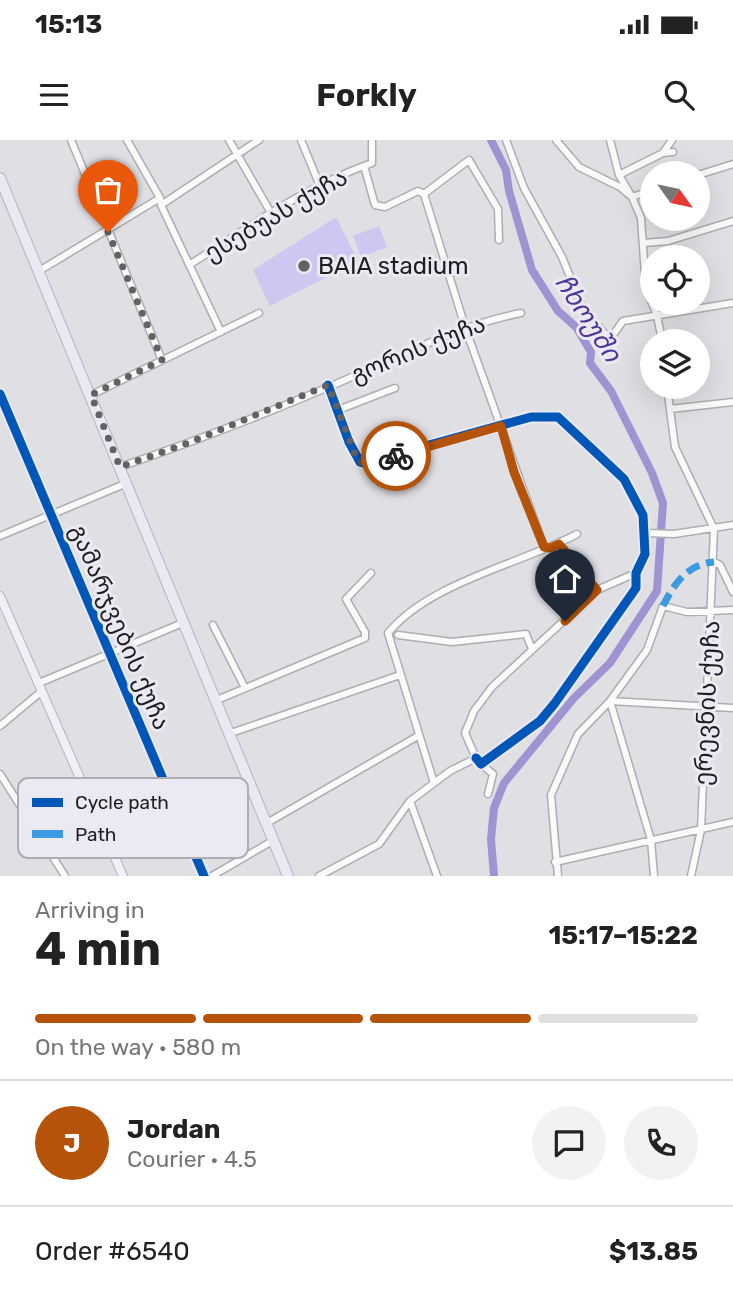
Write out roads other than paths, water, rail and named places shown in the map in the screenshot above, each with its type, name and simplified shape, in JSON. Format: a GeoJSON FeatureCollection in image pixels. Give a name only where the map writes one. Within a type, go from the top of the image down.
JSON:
{"type":"FeatureCollection","features":[{"type":"Feature","properties":{"kind":"highway"},"geometry":{"type":"LineString","coordinates":[[0,178],[288,876]]}},
{"type":"Feature","properties":{"kind":"main road"},"geometry":{"type":"LineString","coordinates":[[0,596],[80,778]]}},
{"type":"Feature","properties":{"kind":"main road"},"geometry":{"type":"LineString","coordinates":[[115,858],[123,876]]}},
{"type":"Feature","properties":{"kind":"street"},"geometry":{"type":"LineString","coordinates":[[71,140],[162,360]]}},
{"type":"Feature","properties":{"kind":"street"},"geometry":{"type":"LineString","coordinates":[[127,140],[160,202],[221,332]]}},
{"type":"Feature","properties":{"kind":"street"},"geometry":{"type":"LineString","coordinates":[[229,140],[271,214]]}},
{"type":"Feature","properties":{"kind":"street"},"geometry":{"type":"LineString","coordinates":[[39,271],[160,202],[259,140]]}},
{"type":"Feature","properties":{"kind":"street"},"geometry":{"type":"LineString","coordinates":[[301,140],[320,187]]}},
{"type":"Feature","properties":{"kind":"street","name":"ესებუას ქუჩა"},"geometry":{"type":"LineString","coordinates":[[189,265],[271,214],[372,163],[372,140]]}},
{"type":"Feature","properties":{"kind":"street"},"geometry":{"type":"LineString","coordinates":[[506,140],[524,188],[558,250],[584,311],[610,339],[622,321],[657,315],[660,329]]}},
{"type":"Feature","properties":{"kind":"street"},"geometry":{"type":"LineString","coordinates":[[556,140],[579,166],[620,187],[632,197]]}},
{"type":"Feature","properties":{"kind":"street"},"geometry":{"type":"LineString","coordinates":[[610,140],[619,175],[641,218],[643,243],[667,241],[733,221]]}},
{"type":"Feature","properties":{"kind":"street"},"geometry":{"type":"LineString","coordinates":[[663,153],[672,140]]}},
{"type":"Feature","properties":{"kind":"street"},"geometry":{"type":"LineString","coordinates":[[619,175],[663,153],[673,152]]}},
{"type":"Feature","properties":{"kind":"street"},"geometry":{"type":"LineString","coordinates":[[499,240],[498,209],[469,160],[424,194],[514,472],[544,547]]}},
{"type":"Feature","properties":{"kind":"street"},"geometry":{"type":"LineString","coordinates":[[710,171],[733,164]]}},
{"type":"Feature","properties":{"kind":"street","name":"ესებუას ქუჩა"},"geometry":{"type":"LineString","coordinates":[[364,166],[375,205],[385,207],[418,191],[424,194]]}},
{"type":"Feature","properties":{"kind":"street"},"geometry":{"type":"LineString","coordinates":[[632,197],[640,194]]}},
{"type":"Feature","properties":{"kind":"street"},"geometry":{"type":"LineString","coordinates":[[710,307],[733,303]]}},
{"type":"Feature","properties":{"kind":"street"},"geometry":{"type":"LineString","coordinates":[[91,395],[259,313]]}},
{"type":"Feature","properties":{"kind":"street","name":"გორის ქუჩა"},"geometry":{"type":"LineString","coordinates":[[120,467],[191,442],[413,348],[494,318],[521,313]]}},
{"type":"Feature","properties":{"kind":"street"},"geometry":{"type":"LineString","coordinates":[[319,876],[379,844],[410,801],[434,783],[479,761],[540,721],[607,632],[636,587],[636,573],[645,554],[643,515],[624,479],[558,416],[531,417],[369,465],[356,459],[328,385]]}},
{"type":"Feature","properties":{"kind":"street"},"geometry":{"type":"LineString","coordinates":[[338,410],[395,388]]}},
{"type":"Feature","properties":{"kind":"street","name":"გამარჯვების ქუჩა"},"geometry":{"type":"LineString","coordinates":[[0,394],[163,778]]}},
{"type":"Feature","properties":{"kind":"street"},"geometry":{"type":"LineString","coordinates":[[669,399],[675,447],[714,529]]}},
{"type":"Feature","properties":{"kind":"street"},"geometry":{"type":"LineString","coordinates":[[670,409],[733,402]]}},
{"type":"Feature","properties":{"kind":"street"},"geometry":{"type":"LineString","coordinates":[[0,536],[127,483]]}},
{"type":"Feature","properties":{"kind":"street"},"geometry":{"type":"LineString","coordinates":[[645,533],[674,534],[733,524]]}},
{"type":"Feature","properties":{"kind":"street","name":"ერევნის ქუჩა"},"geometry":{"type":"LineString","coordinates":[[691,876],[701,830],[714,529]]}},
{"type":"Feature","properties":{"kind":"street"},"geometry":{"type":"LineString","coordinates":[[434,783],[388,633],[408,614],[436,597],[577,534]]}},
{"type":"Feature","properties":{"kind":"street"},"geometry":{"type":"LineString","coordinates":[[559,544],[597,590]]}},
{"type":"Feature","properties":{"kind":"street"},"geometry":{"type":"LineString","coordinates":[[713,562],[720,565],[733,592]]}},
{"type":"Feature","properties":{"kind":"street"},"geometry":{"type":"LineString","coordinates":[[217,700],[360,641],[366,635],[346,599],[371,573]]}},
{"type":"Feature","properties":{"kind":"street"},"geometry":{"type":"LineString","coordinates":[[488,794],[493,774],[479,761],[465,733],[474,711],[492,687],[597,590],[636,573]]}},
{"type":"Feature","properties":{"kind":"street"},"geometry":{"type":"LineString","coordinates":[[558,876],[551,795],[578,734],[610,701],[647,650],[663,607],[687,612],[733,610]]}},
{"type":"Feature","properties":{"kind":"street"},"geometry":{"type":"LineString","coordinates":[[0,726],[41,687],[185,622]]}},
{"type":"Feature","properties":{"kind":"street"},"geometry":{"type":"LineString","coordinates":[[213,625],[245,688]]}},
{"type":"Feature","properties":{"kind":"street"},"geometry":{"type":"LineString","coordinates":[[398,635],[452,642],[526,634],[533,649]]}},
{"type":"Feature","properties":{"kind":"street"},"geometry":{"type":"LineString","coordinates":[[231,733],[400,676]]}},
{"type":"Feature","properties":{"kind":"street"},"geometry":{"type":"LineString","coordinates":[[610,701],[733,708]]}},
{"type":"Feature","properties":{"kind":"street"},"geometry":{"type":"LineString","coordinates":[[610,701],[651,840],[654,876]]}},
{"type":"Feature","properties":{"kind":"street"},"geometry":{"type":"LineString","coordinates":[[267,823],[418,736]]}},
{"type":"Feature","properties":{"kind":"street"},"geometry":{"type":"LineString","coordinates":[[0,775],[18,803]]}},
{"type":"Feature","properties":{"kind":"street"},"geometry":{"type":"LineString","coordinates":[[410,801],[437,876]]}},
{"type":"Feature","properties":{"kind":"street"},"geometry":{"type":"LineString","coordinates":[[555,863],[733,822]]}},
{"type":"Feature","properties":{"kind":"street"},"geometry":{"type":"LineString","coordinates":[[248,855],[274,840]]}},
{"type":"Feature","properties":{"kind":"street"},"geometry":{"type":"LineString","coordinates":[[53,858],[65,876]]}},
{"type":"Feature","properties":{"kind":"street","name":"გამარჯვების ქუჩა"},"geometry":{"type":"LineString","coordinates":[[196,858],[204,876]]}},
{"type":"Feature","properties":{"kind":"street"},"geometry":{"type":"LineString","coordinates":[[212,876],[243,858]]}},
{"type":"Feature","properties":{"kind":"waterway","name":"ჩხოუში"},"geometry":{"type":"LineString","coordinates":[[491,140],[506,170],[509,191],[532,270],[558,311],[576,327],[591,352],[590,363],[611,391],[652,473],[663,503],[657,591],[610,663],[574,698],[504,783],[494,808],[491,839],[494,876]]}},
{"type":"Feature","properties":{"kind":"place","name":"BAIA stadium"},"geometry":{"type":"Point","coordinates":[304,266]}}]}
